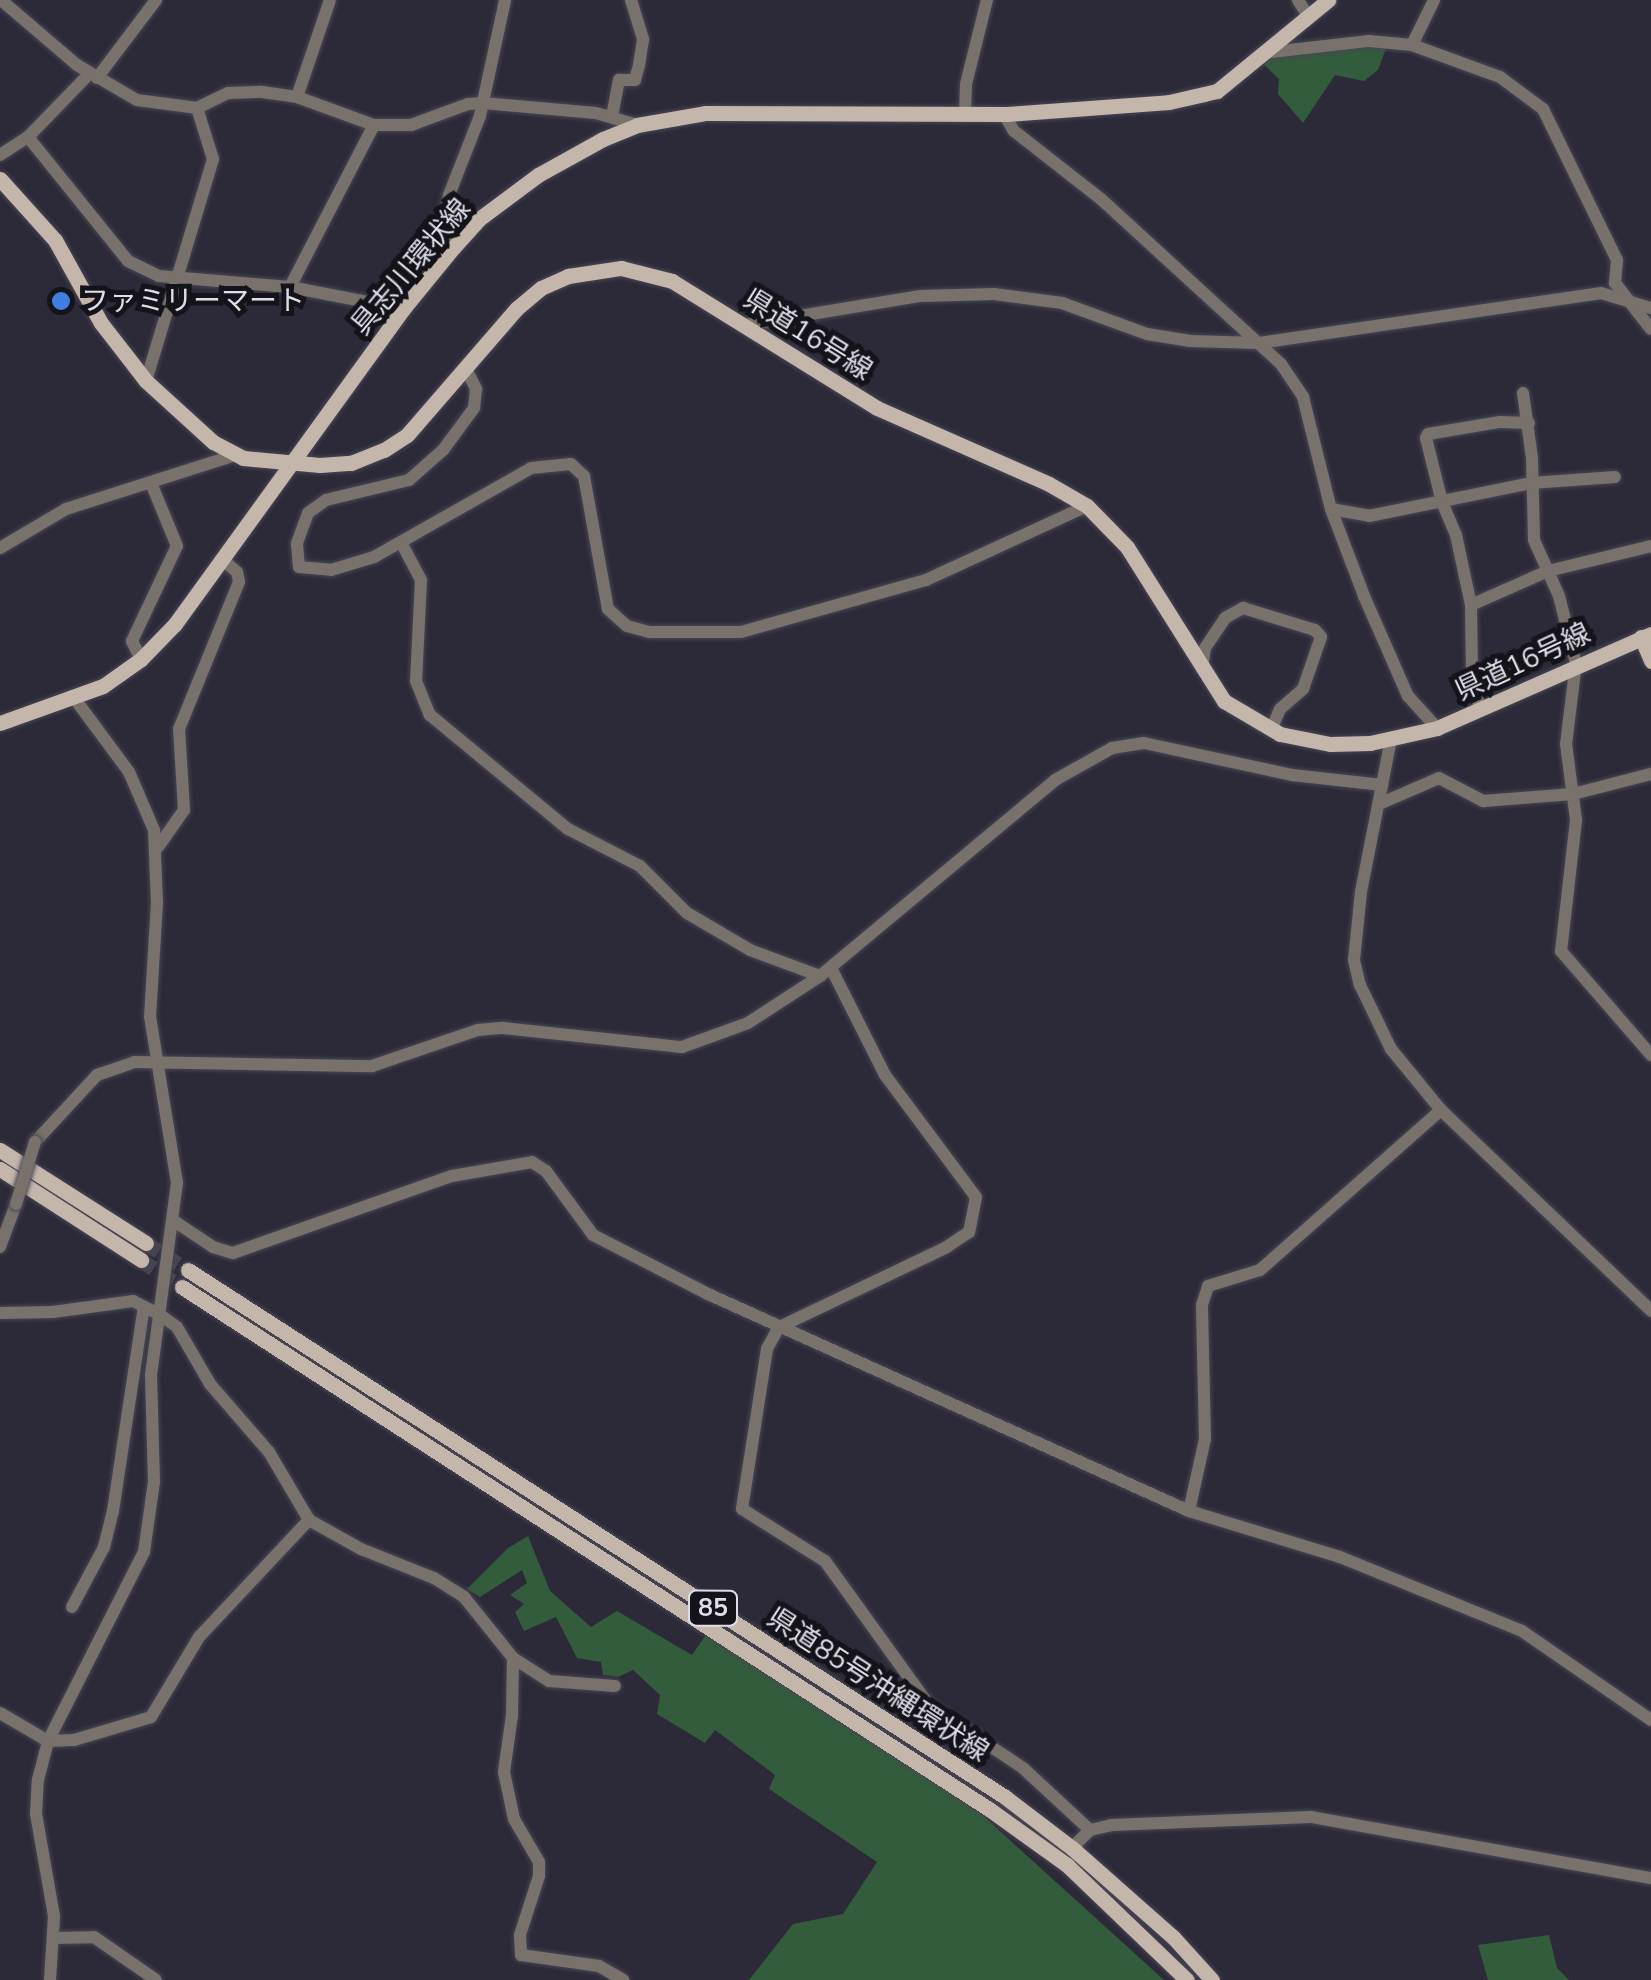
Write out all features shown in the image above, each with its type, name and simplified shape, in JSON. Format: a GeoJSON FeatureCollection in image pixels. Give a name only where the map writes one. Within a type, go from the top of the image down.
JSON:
{"type":"FeatureCollection","features":[{"type":"Feature","properties":{"kind":"main road","name":"具志川環状線"},"geometry":{"type":"LineString","coordinates":[[0,724],[75,699],[141,659],[175,624],[224,560],[403,309],[453,248],[479,219],[538,175],[602,138],[637,125],[705,113],[1004,114],[1169,102],[1217,91],[1328,0]]}},
{"type":"Feature","properties":{"kind":"main road","name":"県道16号線"},"geometry":{"type":"LineString","coordinates":[[0,179],[54,240],[100,324],[146,381],[195,427],[235,455],[290,465],[351,463],[398,443],[516,309],[541,288],[597,269],[646,271],[745,325],[878,408],[1049,484],[1087,506],[1127,547],[1224,700],[1270,730],[1330,744],[1391,739],[1437,728],[1646,635]]}},
{"type":"Feature","properties":{"kind":"main road"},"geometry":{"type":"LineString","coordinates":[[1646,635],[1651,661]]}},
{"type":"Feature","properties":{"kind":"main road"},"geometry":{"type":"LineString","coordinates":[[0,1150],[146,1243]]}},
{"type":"Feature","properties":{"kind":"main road"},"geometry":{"type":"LineString","coordinates":[[0,1169],[141,1260]]}},
{"type":"Feature","properties":{"kind":"main road","name":"県道85号沖縄環状線"},"geometry":{"type":"LineString","coordinates":[[188,1270],[945,1757],[1072,1848],[1173,1938],[1212,1980]]}},
{"type":"Feature","properties":{"kind":"main road","name":"県道85号沖縄環状線"},"geometry":{"type":"LineString","coordinates":[[182,1287],[932,1770],[1066,1865],[1187,1980]]}},
{"type":"Feature","properties":{"kind":"street"},"geometry":{"type":"LineString","coordinates":[[1,0],[94,76],[137,100],[197,108],[228,93],[297,97],[374,125],[411,125],[483,103],[612,116],[637,125]]}},
{"type":"Feature","properties":{"kind":"street"},"geometry":{"type":"LineString","coordinates":[[0,155],[28,137],[94,76],[156,0]]}},
{"type":"Feature","properties":{"kind":"street"},"geometry":{"type":"LineString","coordinates":[[297,97],[330,0]]}},
{"type":"Feature","properties":{"kind":"street"},"geometry":{"type":"LineString","coordinates":[[453,248],[444,223],[449,195],[483,103],[504,0]]}},
{"type":"Feature","properties":{"kind":"street"},"geometry":{"type":"LineString","coordinates":[[612,116],[619,80],[635,80],[639,65],[643,39],[632,0]]}},
{"type":"Feature","properties":{"kind":"street"},"geometry":{"type":"LineString","coordinates":[[965,114],[966,84],[987,0]]}},
{"type":"Feature","properties":{"kind":"street"},"geometry":{"type":"LineString","coordinates":[[1298,0],[1308,16]]}},
{"type":"Feature","properties":{"kind":"street"},"geometry":{"type":"LineString","coordinates":[[1412,45],[1434,0]]}},
{"type":"Feature","properties":{"kind":"street"},"geometry":{"type":"LineString","coordinates":[[1264,53],[1369,41],[1412,45],[1500,77],[1543,109],[1617,260],[1615,283],[1651,329]]}},
{"type":"Feature","properties":{"kind":"street"},"geometry":{"type":"LineString","coordinates":[[146,381],[213,160],[197,108]]}},
{"type":"Feature","properties":{"kind":"street"},"geometry":{"type":"LineString","coordinates":[[1004,114],[1014,130],[1101,198],[1281,364],[1303,396],[1331,509],[1408,696],[1437,728]]}},
{"type":"Feature","properties":{"kind":"street"},"geometry":{"type":"LineString","coordinates":[[290,287],[374,125]]}},
{"type":"Feature","properties":{"kind":"street"},"geometry":{"type":"LineString","coordinates":[[28,137],[128,261],[159,276],[290,287],[403,309]]}},
{"type":"Feature","properties":{"kind":"street"},"geometry":{"type":"LineString","coordinates":[[745,325],[921,296],[994,294],[1062,303],[1147,334],[1190,342],[1258,343],[1601,293],[1651,308]]}},
{"type":"Feature","properties":{"kind":"street"},"geometry":{"type":"LineString","coordinates":[[465,368],[476,389],[474,408],[443,450],[409,480],[326,500],[308,512],[297,544],[300,566],[331,570],[402,544],[531,468],[571,464],[584,476],[608,610],[627,626],[650,632],[741,632],[926,580],[1087,506]]}},
{"type":"Feature","properties":{"kind":"street"},"geometry":{"type":"LineString","coordinates":[[1523,393],[1529,423],[1534,540],[1548,571],[1576,664],[1566,744],[1576,820],[1561,951],[1651,1055]]}},
{"type":"Feature","properties":{"kind":"street"},"geometry":{"type":"LineString","coordinates":[[1480,711],[1472,670],[1470,605],[1456,535],[1442,502],[1428,434],[1500,422],[1529,423]]}},
{"type":"Feature","properties":{"kind":"street"},"geometry":{"type":"LineString","coordinates":[[0,548],[66,509],[235,455]]}},
{"type":"Feature","properties":{"kind":"street"},"geometry":{"type":"LineString","coordinates":[[1331,509],[1370,516],[1407,505],[1442,502],[1532,482],[1614,477]]}},
{"type":"Feature","properties":{"kind":"street"},"geometry":{"type":"LineString","coordinates":[[141,659],[132,641],[176,546],[151,483]]}},
{"type":"Feature","properties":{"kind":"street"},"geometry":{"type":"LineString","coordinates":[[402,544],[420,580],[416,681],[430,715],[568,829],[640,866],[687,913],[750,950],[826,972],[884,1074],[976,1197],[969,1232],[947,1247],[778,1327],[768,1349],[742,1509],[825,1560],[929,1706],[1024,1768],[1090,1830]]}},
{"type":"Feature","properties":{"kind":"street"},"geometry":{"type":"LineString","coordinates":[[1470,605],[1548,571],[1651,546]]}},
{"type":"Feature","properties":{"kind":"street"},"geometry":{"type":"LineString","coordinates":[[158,848],[184,810],[179,728],[238,582],[238,572],[224,560]]}},
{"type":"Feature","properties":{"kind":"street"},"geometry":{"type":"LineString","coordinates":[[1202,669],[1205,648],[1225,618],[1244,608],[1315,630],[1321,637],[1303,690],[1280,710],[1270,730]]}},
{"type":"Feature","properties":{"kind":"street"},"geometry":{"type":"LineString","coordinates":[[50,1980],[55,1938],[36,1814],[38,1780],[48,1741],[136,1576],[144,1552],[154,1482],[151,1375],[174,1221],[176,1159],[150,1018],[158,848],[129,772],[75,699]]}},
{"type":"Feature","properties":{"kind":"street"},"geometry":{"type":"LineString","coordinates":[[1391,739],[1361,892],[1354,960],[1360,985],[1391,1049],[1442,1110],[1582,1250],[1651,1311]]}},
{"type":"Feature","properties":{"kind":"street"},"geometry":{"type":"LineString","coordinates":[[0,1247],[35,1142],[98,1075],[134,1062],[372,1066],[478,1030],[503,1028],[682,1047],[748,1022],[826,972],[1054,780],[1112,748],[1144,743],[1292,775],[1382,785]]}},
{"type":"Feature","properties":{"kind":"street"},"geometry":{"type":"LineString","coordinates":[[1379,804],[1438,778],[1483,802],[1573,794],[1651,774]]}},
{"type":"Feature","properties":{"kind":"street"},"geometry":{"type":"LineString","coordinates":[[1189,1511],[1205,1439],[1202,1305],[1208,1286],[1260,1270],[1442,1110]]}},
{"type":"Feature","properties":{"kind":"street"},"geometry":{"type":"LineString","coordinates":[[174,1221],[213,1248],[233,1253],[452,1176],[532,1162],[546,1171],[593,1235],[778,1327],[1189,1511],[1340,1557],[1522,1631],[1651,1720]]}},
{"type":"Feature","properties":{"kind":"street"},"geometry":{"type":"LineString","coordinates":[[0,1313],[54,1312],[133,1301],[159,1314],[177,1327],[210,1384],[269,1452],[309,1520],[464,1597],[513,1658],[549,1681],[616,1686]]}},
{"type":"Feature","properties":{"kind":"street"},"geometry":{"type":"LineString","coordinates":[[72,1607],[104,1547],[114,1511],[144,1307]]}},
{"type":"Feature","properties":{"kind":"street"},"geometry":{"type":"LineString","coordinates":[[0,1713],[48,1741],[74,1740],[150,1717],[198,1637],[309,1520]]}},
{"type":"Feature","properties":{"kind":"street"},"geometry":{"type":"LineString","coordinates":[[513,1658],[512,1716],[504,1772],[514,1819],[539,1862],[539,1876],[520,1935],[522,1955],[599,1966],[623,1980]]}},
{"type":"Feature","properties":{"kind":"street"},"geometry":{"type":"LineString","coordinates":[[1072,1848],[1090,1830],[1111,1825],[1310,1817],[1651,1878]]}},
{"type":"Feature","properties":{"kind":"street"},"geometry":{"type":"LineString","coordinates":[[55,1938],[94,1937],[156,1980]]}},
{"type":"Feature","properties":{"kind":"green space"},"geometry":{"type":"Polygon","coordinates":[[[1388,43],[1378,70],[1364,81],[1335,75],[1303,123],[1278,94],[1279,79],[1257,58],[1388,43]]]}},
{"type":"Feature","properties":{"kind":"green space"},"geometry":{"type":"Polygon","coordinates":[[[528,1536],[550,1591],[591,1627],[617,1611],[692,1655],[710,1629],[980,1813],[1164,1980],[749,1980],[793,1924],[843,1914],[877,1862],[769,1789],[775,1775],[715,1730],[705,1743],[657,1714],[660,1695],[633,1670],[618,1677],[603,1675],[601,1662],[577,1658],[556,1617],[524,1631],[515,1612],[524,1604],[510,1595],[527,1583],[522,1570],[480,1597],[467,1589],[508,1548],[528,1536]]]}},
{"type":"Feature","properties":{"kind":"green space"},"geometry":{"type":"Polygon","coordinates":[[[1549,1935],[1557,1968],[1569,1980],[1488,1980],[1478,1945],[1549,1935]]]}},
{"type":"Feature","properties":{"kind":"tunnel"},"geometry":{"type":"LineString","coordinates":[[146,1243],[188,1270]]}},
{"type":"Feature","properties":{"kind":"tunnel"},"geometry":{"type":"LineString","coordinates":[[141,1260],[182,1287]]}},
{"type":"Feature","properties":{"kind":"place","name":"ファミリーマート"},"geometry":{"type":"Point","coordinates":[61,301]}}]}
